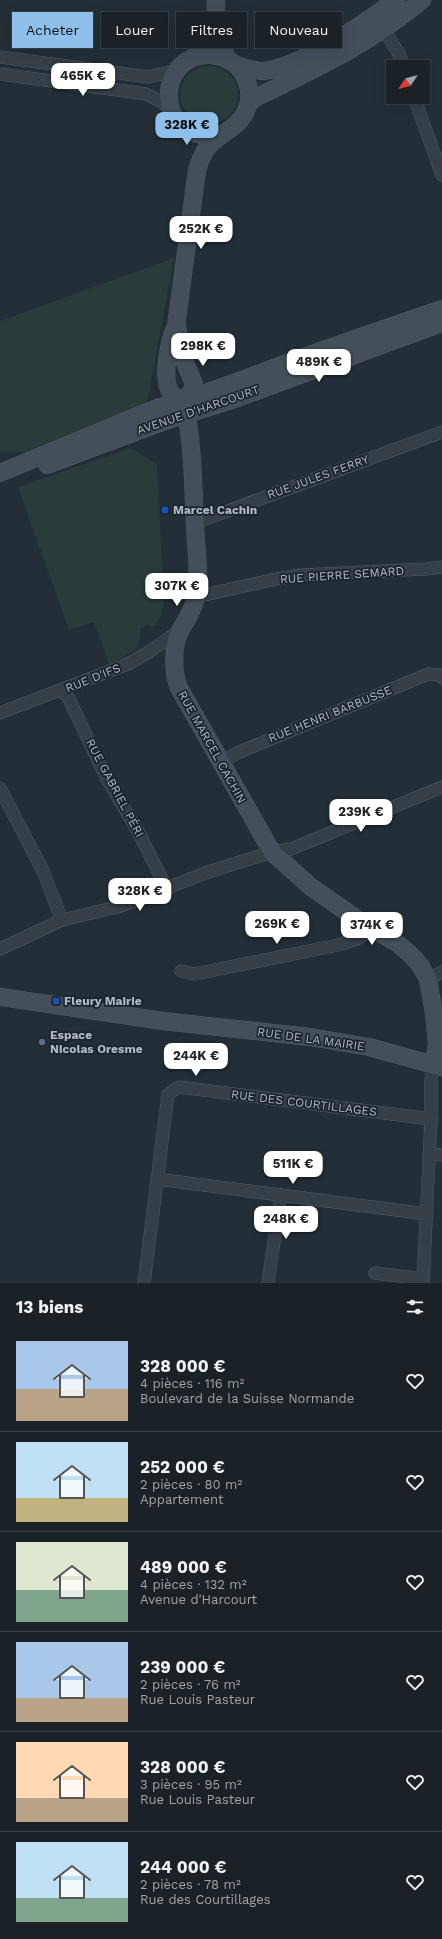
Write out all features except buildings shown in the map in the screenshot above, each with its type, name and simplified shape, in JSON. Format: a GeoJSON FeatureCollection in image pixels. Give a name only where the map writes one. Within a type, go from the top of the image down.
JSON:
{"type":"FeatureCollection","features":[{"type":"Feature","properties":{"kind":"main road"},"geometry":{"type":"LineString","coordinates":[[183,65],[206,55],[214,55],[232,63],[261,71],[281,66],[337,39],[370,19],[396,0]]}},
{"type":"Feature","properties":{"kind":"main road"},"geometry":{"type":"LineString","coordinates":[[197,170],[205,151],[223,134],[238,124],[254,98],[342,55],[384,30],[422,0]]}},
{"type":"Feature","properties":{"kind":"main road"},"geometry":{"type":"LineString","coordinates":[[216,7],[218,40],[232,63],[243,74],[248,84],[250,93],[249,104]]}},
{"type":"Feature","properties":{"kind":"main road"},"geometry":{"type":"LineString","coordinates":[[216,7],[210,32],[202,49],[183,65],[169,90],[172,111],[181,125],[200,135],[210,136],[223,134]]}},
{"type":"Feature","properties":{"kind":"main road"},"geometry":{"type":"LineString","coordinates":[[185,407],[172,395],[168,387],[167,362],[173,332],[176,326],[197,170],[194,143],[188,130]]}},
{"type":"Feature","properties":{"kind":"main road"},"geometry":{"type":"LineString","coordinates":[[185,407],[301,358],[442,309]]}},
{"type":"Feature","properties":{"kind":"main road","name":"AVENUE D'HARCOURT"},"geometry":{"type":"LineString","coordinates":[[0,473],[157,408],[185,407],[229,401],[442,323]]}},
{"type":"Feature","properties":{"kind":"main road"},"geometry":{"type":"LineString","coordinates":[[176,326],[183,358],[194,384],[185,407]]}},
{"type":"Feature","properties":{"kind":"main road","name":"AVENUE D'HARCOURT"},"geometry":{"type":"LineString","coordinates":[[0,483],[185,407]]}},
{"type":"Feature","properties":{"kind":"main road","name":"RUE MARCEL CACHIN"},"geometry":{"type":"LineString","coordinates":[[185,407],[192,447],[197,573],[196,597],[188,620],[180,630],[175,652],[176,682],[220,763],[272,852],[311,887],[396,943],[411,955],[420,965],[435,975]]}},
{"type":"Feature","properties":{"kind":"main road"},"geometry":{"type":"LineString","coordinates":[[435,975],[434,1014],[438,1066]]}},
{"type":"Feature","properties":{"kind":"main road","name":"RUE DE LA MAIRIE"},"geometry":{"type":"LineString","coordinates":[[0,997],[115,1015],[310,1037],[369,1047],[438,1066]]}},
{"type":"Feature","properties":{"kind":"street"},"geometry":{"type":"LineString","coordinates":[[384,30],[398,52],[401,60]]}},
{"type":"Feature","properties":{"kind":"street"},"geometry":{"type":"LineString","coordinates":[[0,57],[149,77],[183,65]]}},
{"type":"Feature","properties":{"kind":"street"},"geometry":{"type":"LineString","coordinates":[[0,74],[146,94],[162,102],[172,111]]}},
{"type":"Feature","properties":{"kind":"street"},"geometry":{"type":"LineString","coordinates":[[417,104],[442,175]]}},
{"type":"Feature","properties":{"kind":"street","name":"RUE JULES FERRY"},"geometry":{"type":"LineString","coordinates":[[195,523],[442,432]]}},
{"type":"Feature","properties":{"kind":"street","name":"RUE PIERRE SEMARD"},"geometry":{"type":"LineString","coordinates":[[196,597],[301,575],[442,567]]}},
{"type":"Feature","properties":{"kind":"street","name":"RUE D'IFS"},"geometry":{"type":"LineString","coordinates":[[0,713],[62,691],[128,664],[149,652],[180,630]]}},
{"type":"Feature","properties":{"kind":"street","name":"RUE HENRI BARBUSSE"},"geometry":{"type":"LineString","coordinates":[[220,763],[237,753],[428,674],[440,675],[442,678]]}},
{"type":"Feature","properties":{"kind":"street","name":"RUE GABRIEL PÉRI"},"geometry":{"type":"LineString","coordinates":[[62,691],[69,699],[106,777],[139,833],[166,887]]}},
{"type":"Feature","properties":{"kind":"street"},"geometry":{"type":"LineString","coordinates":[[0,949],[62,920],[121,906],[144,898],[166,887],[272,852],[291,849],[442,787]]}},
{"type":"Feature","properties":{"kind":"street"},"geometry":{"type":"LineString","coordinates":[[0,788],[43,871],[62,920]]}},
{"type":"Feature","properties":{"kind":"street"},"geometry":{"type":"LineString","coordinates":[[181,970],[195,974],[338,945],[357,939],[373,929]]}},
{"type":"Feature","properties":{"kind":"street"},"geometry":{"type":"LineString","coordinates":[[375,1273],[423,1281],[430,1154],[431,1079],[438,1066]]}},
{"type":"Feature","properties":{"kind":"street","name":"RUE DES COURTILLAGES"},"geometry":{"type":"LineString","coordinates":[[144,1283],[168,1095],[174,1089],[179,1087],[431,1119]]}},
{"type":"Feature","properties":{"kind":"street"},"geometry":{"type":"LineString","coordinates":[[430,1154],[442,1155]]}},
{"type":"Feature","properties":{"kind":"street"},"geometry":{"type":"LineString","coordinates":[[157,1178],[427,1214]]}},
{"type":"Feature","properties":{"kind":"street"},"geometry":{"type":"LineString","coordinates":[[268,1282],[281,1195]]}},
{"type":"Feature","properties":{"kind":"green space"},"geometry":{"type":"Polygon","coordinates":[[[209,66],[220,68],[233,79],[236,84],[238,95],[236,106],[225,119],[220,122],[209,124],[198,122],[185,111],[182,106],[180,95],[182,84],[193,71],[198,68],[209,66]]]}},
{"type":"Feature","properties":{"kind":"green space"},"geometry":{"type":"Polygon","coordinates":[[[174,258],[147,404],[27,452],[0,453],[0,321],[174,258]]]}},
{"type":"Feature","properties":{"kind":"green space"},"geometry":{"type":"Polygon","coordinates":[[[131,448],[157,465],[164,605],[160,618],[154,625],[151,627],[147,625],[140,629],[139,643],[136,648],[127,655],[109,664],[94,622],[69,630],[18,487],[131,448]]]}},
{"type":"Feature","properties":{"kind":"place","name":"Marcel Cachin"},"geometry":{"type":"Point","coordinates":[165,510]}},
{"type":"Feature","properties":{"kind":"place","name":"Fleury Mairie"},"geometry":{"type":"Point","coordinates":[56,1001]}},
{"type":"Feature","properties":{"kind":"place","name":"Espace Nicolas Oresme"},"geometry":{"type":"Point","coordinates":[42,1042]}}]}
